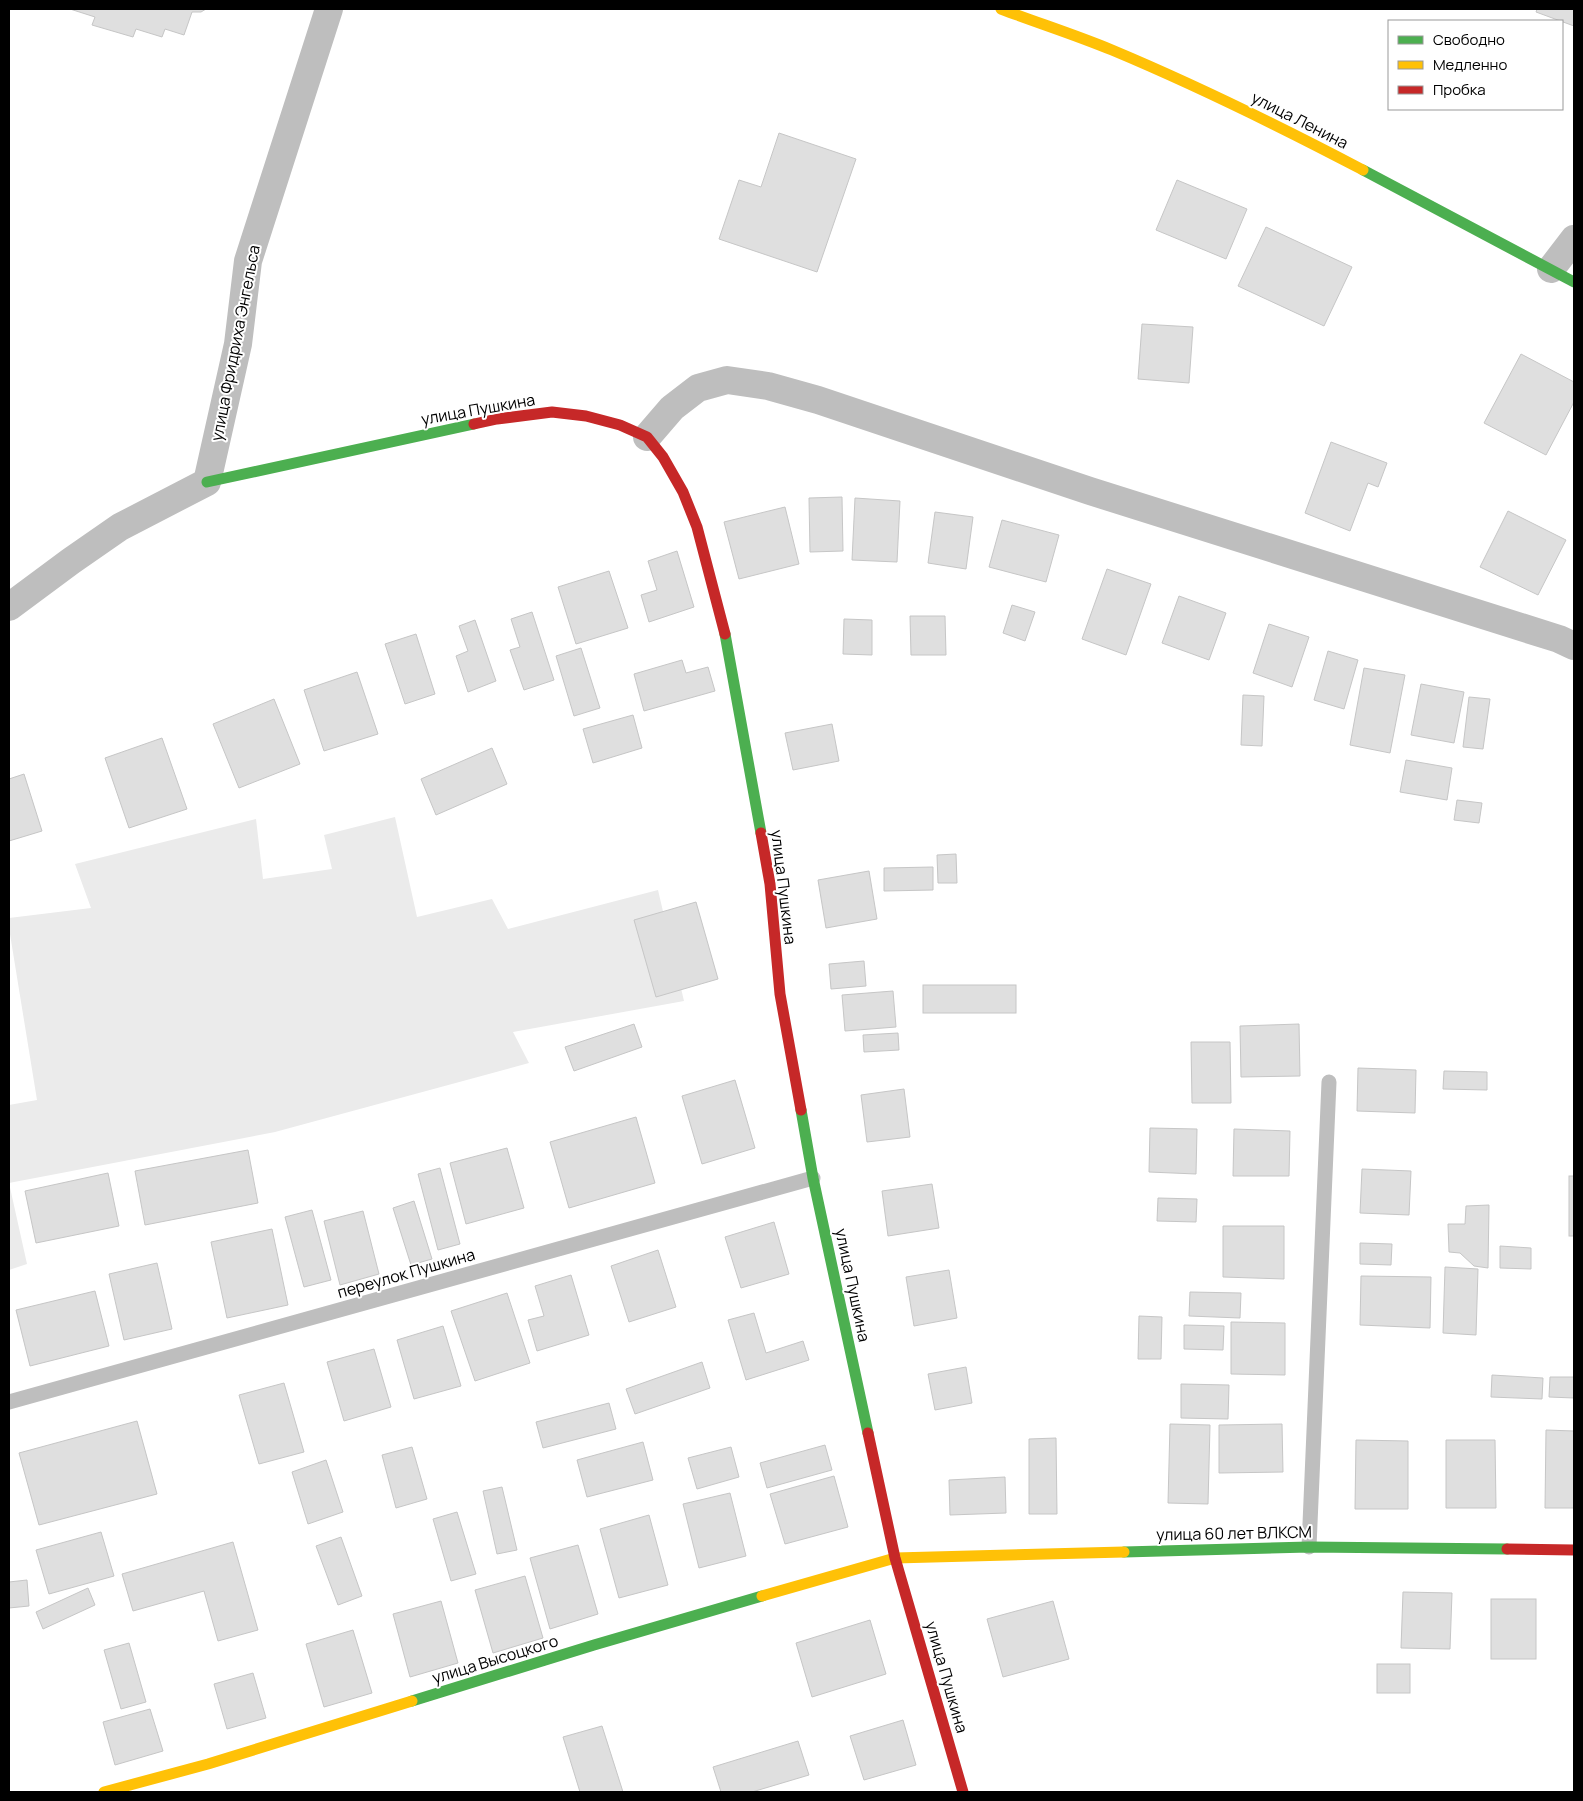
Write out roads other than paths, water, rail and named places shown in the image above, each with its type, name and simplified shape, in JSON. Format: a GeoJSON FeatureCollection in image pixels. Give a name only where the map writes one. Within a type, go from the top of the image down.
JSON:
{"type":"FeatureCollection","features":[{"type":"Feature","properties":{"kind":"street","name":"улица Фридриха Энгельса"},"geometry":{"type":"LineString","coordinates":[[207,482],[238,344],[248,261],[329,9]]}},
{"type":"Feature","properties":{"kind":"street","name":"улица Ленина"},"geometry":{"type":"LineString","coordinates":[[1001,9],[1110,49],[1187,82],[1287,130],[1562,276]]}},
{"type":"Feature","properties":{"kind":"street"},"geometry":{"type":"LineString","coordinates":[[1562,276],[1574,239]]}},
{"type":"Feature","properties":{"kind":"street"},"geometry":{"type":"LineString","coordinates":[[647,437],[672,408],[698,388],[727,380],[768,386],[818,400],[1090,491],[1574,646]]}},
{"type":"Feature","properties":{"kind":"street","name":"улица Пушкина"},"geometry":{"type":"LineString","coordinates":[[207,482],[497,419],[552,412],[586,416],[620,425],[647,437],[663,457],[687,501],[697,527],[727,643],[770,884],[780,994],[813,1178],[895,1558],[963,1792]]}},
{"type":"Feature","properties":{"kind":"street"},"geometry":{"type":"LineString","coordinates":[[9,607],[71,560],[120,527],[207,482]]}},
{"type":"Feature","properties":{"kind":"street","name":"улица 60 лет ВЛКСМ"},"geometry":{"type":"LineString","coordinates":[[895,1558],[1309,1548],[1574,1550]]}},
{"type":"Feature","properties":{"kind":"street","name":"улица Высоцкого"},"geometry":{"type":"LineString","coordinates":[[104,1792],[208,1764],[594,1646],[895,1558]]}},
{"type":"Feature","properties":{"kind":"lane"},"geometry":{"type":"LineString","coordinates":[[1309,1548],[1329,1082]]}},
{"type":"Feature","properties":{"kind":"lane","name":"переулок Пушкина"},"geometry":{"type":"LineString","coordinates":[[9,1402],[813,1178]]}}]}
